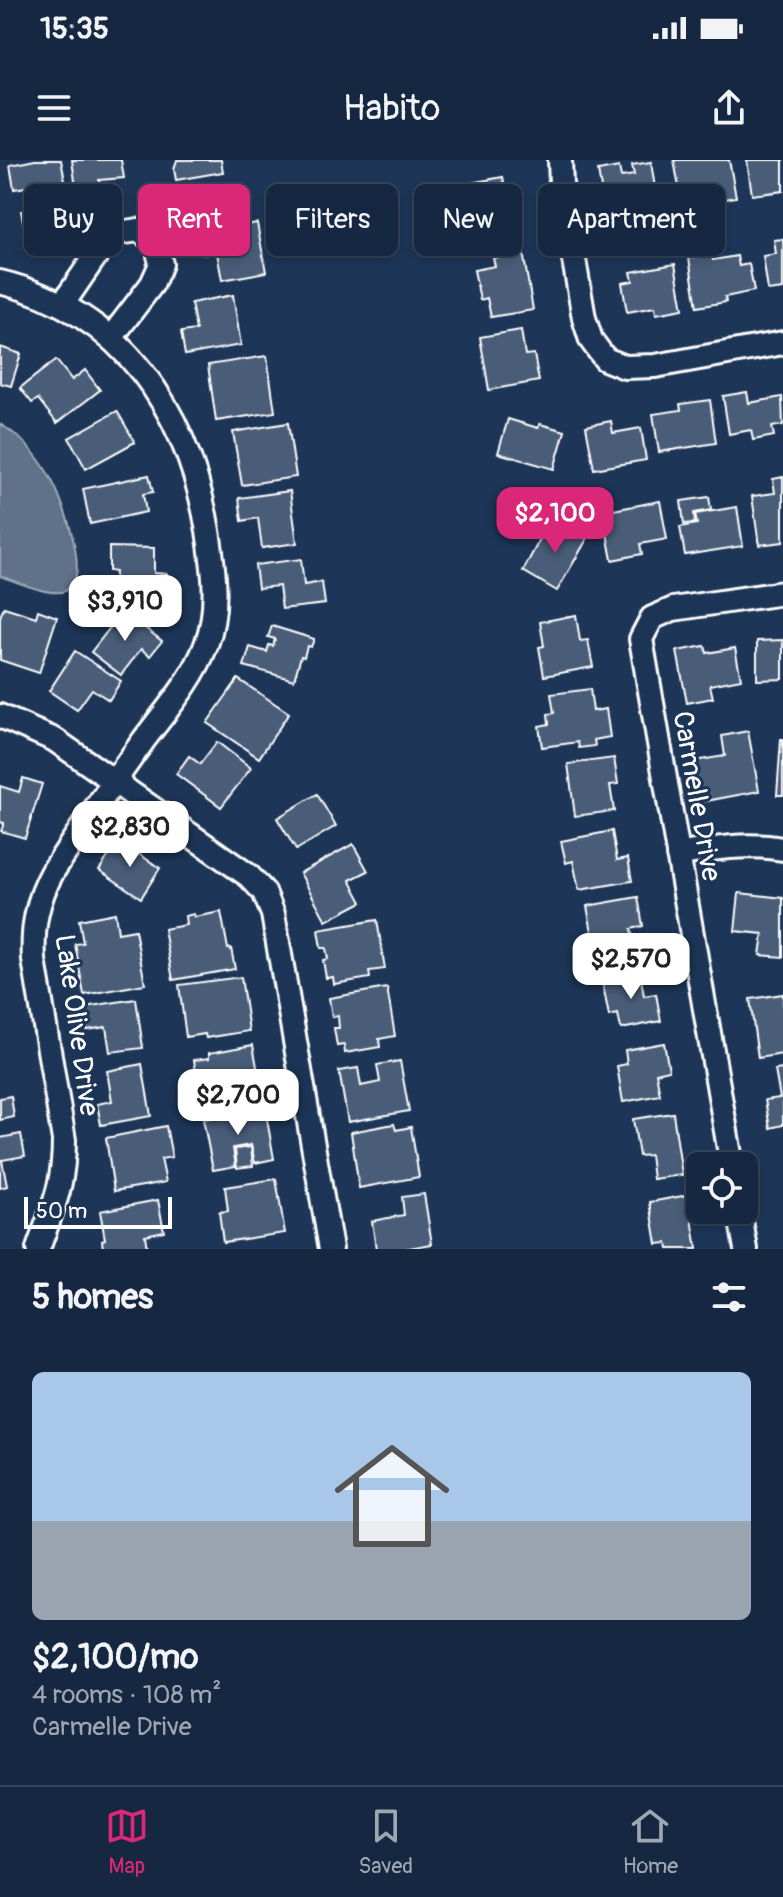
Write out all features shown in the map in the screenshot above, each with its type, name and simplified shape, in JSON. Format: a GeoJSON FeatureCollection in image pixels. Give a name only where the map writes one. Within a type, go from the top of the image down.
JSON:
{"type":"FeatureCollection","features":[{"type":"Feature","properties":{"kind":"street"},"geometry":{"type":"LineString","coordinates":[[560,160],[572,254],[587,329],[605,359],[625,367],[655,366],[783,343]]}},
{"type":"Feature","properties":{"kind":"street"},"geometry":{"type":"LineString","coordinates":[[62,305],[101,248],[118,233],[139,230],[156,242],[161,264],[152,284],[111,338]]}},
{"type":"Feature","properties":{"kind":"street","name":"Lake Olive Drive"},"geometry":{"type":"LineString","coordinates":[[0,282],[62,305],[83,317],[111,338],[152,384],[185,444],[206,522],[215,601],[213,624],[197,666],[53,871],[42,891],[35,914],[34,960],[64,1140],[64,1168],[59,1195],[38,1249]]}},
{"type":"Feature","properties":{"kind":"street","name":"Carmelle Drive"},"geometry":{"type":"LineString","coordinates":[[730,1152],[641,639],[652,618],[673,609],[783,593]]}},
{"type":"Feature","properties":{"kind":"street"},"geometry":{"type":"LineString","coordinates":[[0,716],[55,740],[249,876],[264,892],[273,914],[331,1249]]}},
{"type":"Feature","properties":{"kind":"street"},"geometry":{"type":"LineString","coordinates":[[678,855],[726,847],[783,849]]}},
{"type":"Feature","properties":{"kind":"street"},"geometry":{"type":"LineString","coordinates":[[742,1224],[746,1249]]}},
{"type":"Feature","properties":{"kind":"water"},"geometry":{"type":"Polygon","coordinates":[[[0,424],[35,454],[61,501],[76,555],[73,583],[65,591],[42,590],[0,576],[0,424]]]}},
{"type":"Feature","properties":{"kind":"building"},"geometry":{"type":"Polygon","coordinates":[[[35,160],[61,160],[66,184],[24,184],[24,187],[14,189],[10,165],[35,160]]]}},
{"type":"Feature","properties":{"kind":"building"},"geometry":{"type":"Polygon","coordinates":[[[72,160],[121,160],[124,178],[99,180],[99,184],[75,184],[72,160]]]}},
{"type":"Feature","properties":{"kind":"building"},"geometry":{"type":"Polygon","coordinates":[[[177,160],[221,160],[223,172],[176,180],[174,169],[177,160]]]}},
{"type":"Feature","properties":{"kind":"building"},"geometry":{"type":"Polygon","coordinates":[[[674,160],[729,160],[736,197],[725,199],[725,184],[678,184],[674,160]]]}},
{"type":"Feature","properties":{"kind":"building"},"geometry":{"type":"Polygon","coordinates":[[[747,160],[783,160],[783,191],[752,195],[747,160]]]}},
{"type":"Feature","properties":{"kind":"building"},"geometry":{"type":"Polygon","coordinates":[[[651,162],[654,184],[600,184],[598,171],[619,167],[621,177],[634,175],[632,165],[651,162]]]}},
{"type":"Feature","properties":{"kind":"building"},"geometry":{"type":"Polygon","coordinates":[[[503,177],[504,184],[470,184],[503,177]]]}},
{"type":"Feature","properties":{"kind":"building"},"geometry":{"type":"Polygon","coordinates":[[[257,223],[266,272],[222,280],[218,256],[250,256],[250,224],[257,223]]]}},
{"type":"Feature","properties":{"kind":"building"},"geometry":{"type":"Polygon","coordinates":[[[783,239],[783,289],[768,291],[763,256],[776,254],[774,240],[783,239]]]}},
{"type":"Feature","properties":{"kind":"building"},"geometry":{"type":"Polygon","coordinates":[[[522,252],[533,310],[491,317],[487,298],[480,300],[474,270],[495,266],[493,258],[522,256],[522,252]]]}},
{"type":"Feature","properties":{"kind":"building"},"geometry":{"type":"Polygon","coordinates":[[[712,256],[713,260],[737,256],[739,266],[749,264],[754,291],[725,297],[726,302],[697,307],[689,258],[712,256]]]}},
{"type":"Feature","properties":{"kind":"building"},"geometry":{"type":"Polygon","coordinates":[[[675,264],[683,309],[656,314],[655,307],[627,312],[622,283],[633,281],[631,272],[675,264]]]}},
{"type":"Feature","properties":{"kind":"building"},"geometry":{"type":"Polygon","coordinates":[[[233,295],[241,345],[185,355],[181,332],[196,330],[191,303],[233,295]]]}},
{"type":"Feature","properties":{"kind":"building"},"geometry":{"type":"Polygon","coordinates":[[[521,330],[525,355],[534,354],[539,381],[489,390],[480,337],[521,330]]]}},
{"type":"Feature","properties":{"kind":"building"},"geometry":{"type":"Polygon","coordinates":[[[0,347],[21,354],[11,386],[0,383],[0,347]]]}},
{"type":"Feature","properties":{"kind":"building"},"geometry":{"type":"Polygon","coordinates":[[[267,356],[275,412],[216,421],[208,365],[267,356]]]}},
{"type":"Feature","properties":{"kind":"building"},"geometry":{"type":"Polygon","coordinates":[[[56,360],[72,380],[85,370],[100,390],[57,423],[38,399],[32,403],[20,388],[56,360]]]}},
{"type":"Feature","properties":{"kind":"building"},"geometry":{"type":"Polygon","coordinates":[[[747,392],[749,403],[782,397],[783,425],[772,427],[774,436],[753,440],[751,430],[729,434],[723,396],[747,392]]]}},
{"type":"Feature","properties":{"kind":"building"},"geometry":{"type":"Polygon","coordinates":[[[710,400],[716,443],[659,452],[653,414],[681,410],[680,404],[710,400]]]}},
{"type":"Feature","properties":{"kind":"building"},"geometry":{"type":"Polygon","coordinates":[[[117,411],[135,442],[86,469],[69,438],[117,411]]]}},
{"type":"Feature","properties":{"kind":"building"},"geometry":{"type":"Polygon","coordinates":[[[508,419],[538,428],[540,424],[565,431],[554,469],[498,453],[508,419]]]}},
{"type":"Feature","properties":{"kind":"building"},"geometry":{"type":"Polygon","coordinates":[[[611,421],[613,433],[641,428],[646,460],[594,469],[586,426],[611,421]]]}},
{"type":"Feature","properties":{"kind":"building"},"geometry":{"type":"Polygon","coordinates":[[[288,423],[296,477],[242,485],[233,432],[288,423]]]}},
{"type":"Feature","properties":{"kind":"building"},"geometry":{"type":"Polygon","coordinates":[[[149,475],[153,492],[143,494],[146,512],[90,524],[83,489],[149,475]]]}},
{"type":"Feature","properties":{"kind":"building"},"geometry":{"type":"Polygon","coordinates":[[[783,477],[783,542],[759,545],[752,496],[775,493],[773,479],[783,477]]]}},
{"type":"Feature","properties":{"kind":"building"},"geometry":{"type":"Polygon","coordinates":[[[290,491],[297,543],[262,548],[258,518],[242,521],[239,498],[290,491]]]}},
{"type":"Feature","properties":{"kind":"building"},"geometry":{"type":"Polygon","coordinates":[[[709,497],[711,510],[694,513],[695,523],[684,524],[681,501],[709,497]]]}},
{"type":"Feature","properties":{"kind":"building"},"geometry":{"type":"Polygon","coordinates":[[[660,501],[667,539],[640,544],[642,554],[612,560],[603,512],[660,501]]]}},
{"type":"Feature","properties":{"kind":"building"},"geometry":{"type":"Polygon","coordinates":[[[737,507],[743,546],[685,555],[680,527],[697,524],[695,514],[737,507]]]}},
{"type":"Feature","properties":{"kind":"building"},"geometry":{"type":"Polygon","coordinates":[[[551,518],[587,539],[557,591],[523,571],[551,518]]]}},
{"type":"Feature","properties":{"kind":"building"},"geometry":{"type":"Polygon","coordinates":[[[109,547],[154,548],[154,573],[167,574],[166,596],[114,595],[115,572],[109,571],[109,547]]]}},
{"type":"Feature","properties":{"kind":"building"},"geometry":{"type":"Polygon","coordinates":[[[301,559],[304,585],[322,582],[325,604],[282,609],[279,586],[258,588],[255,565],[301,559]]]}},
{"type":"Feature","properties":{"kind":"building"},"geometry":{"type":"Polygon","coordinates":[[[4,607],[36,617],[38,610],[57,617],[39,673],[0,660],[0,617],[4,607]]]}},
{"type":"Feature","properties":{"kind":"building"},"geometry":{"type":"Polygon","coordinates":[[[123,611],[162,641],[150,656],[141,649],[121,675],[91,652],[123,611]]]}},
{"type":"Feature","properties":{"kind":"building"},"geometry":{"type":"Polygon","coordinates":[[[576,615],[580,641],[588,640],[593,667],[544,676],[539,647],[544,646],[540,622],[576,615]]]}},
{"type":"Feature","properties":{"kind":"building"},"geometry":{"type":"Polygon","coordinates":[[[272,626],[314,639],[311,647],[307,646],[304,657],[301,656],[294,680],[244,666],[250,647],[267,652],[269,645],[273,646],[275,639],[268,637],[272,626]]]}},
{"type":"Feature","properties":{"kind":"building"},"geometry":{"type":"Polygon","coordinates":[[[783,640],[783,679],[757,680],[757,641],[783,640]]]}},
{"type":"Feature","properties":{"kind":"building"},"geometry":{"type":"Polygon","coordinates":[[[705,646],[707,653],[735,648],[741,679],[710,685],[713,698],[687,703],[677,651],[705,646]]]}},
{"type":"Feature","properties":{"kind":"building"},"geometry":{"type":"Polygon","coordinates":[[[75,651],[121,681],[109,700],[92,689],[77,710],[49,691],[75,651]]]}},
{"type":"Feature","properties":{"kind":"building"},"geometry":{"type":"Polygon","coordinates":[[[238,679],[289,713],[259,758],[207,723],[238,679]]]}},
{"type":"Feature","properties":{"kind":"building"},"geometry":{"type":"Polygon","coordinates":[[[590,689],[593,711],[606,709],[610,737],[594,740],[595,746],[579,748],[578,742],[542,747],[539,726],[549,724],[548,714],[554,713],[551,694],[590,689]]]}},
{"type":"Feature","properties":{"kind":"building"},"geometry":{"type":"Polygon","coordinates":[[[748,731],[759,791],[701,802],[694,761],[725,756],[722,736],[748,731]]]}},
{"type":"Feature","properties":{"kind":"building"},"geometry":{"type":"Polygon","coordinates":[[[781,739],[783,795],[777,795],[781,739]]]}},
{"type":"Feature","properties":{"kind":"building"},"geometry":{"type":"Polygon","coordinates":[[[217,742],[251,768],[221,807],[176,774],[189,756],[200,764],[217,742]]]}},
{"type":"Feature","properties":{"kind":"building"},"geometry":{"type":"Polygon","coordinates":[[[614,758],[618,784],[610,785],[614,811],[575,816],[568,764],[614,758]]]}},
{"type":"Feature","properties":{"kind":"building"},"geometry":{"type":"Polygon","coordinates":[[[23,778],[42,784],[25,838],[1,831],[4,823],[0,822],[0,786],[19,792],[23,778]]]}},
{"type":"Feature","properties":{"kind":"building"},"geometry":{"type":"Polygon","coordinates":[[[317,794],[336,826],[296,850],[277,818],[317,794]]]}},
{"type":"Feature","properties":{"kind":"building"},"geometry":{"type":"Polygon","coordinates":[[[612,831],[617,860],[628,858],[632,881],[579,890],[573,861],[566,863],[561,841],[612,831]]]}},
{"type":"Feature","properties":{"kind":"building"},"geometry":{"type":"Polygon","coordinates":[[[119,841],[160,868],[141,898],[99,870],[119,841]]]}},
{"type":"Feature","properties":{"kind":"building"},"geometry":{"type":"Polygon","coordinates":[[[353,844],[368,871],[350,880],[362,902],[326,921],[300,873],[353,844]]]}},
{"type":"Feature","properties":{"kind":"building"},"geometry":{"type":"Polygon","coordinates":[[[739,893],[783,898],[783,957],[760,955],[763,934],[735,931],[739,893]]]}},
{"type":"Feature","properties":{"kind":"building"},"geometry":{"type":"Polygon","coordinates":[[[638,897],[643,926],[631,929],[636,956],[598,963],[587,906],[638,897]]]}},
{"type":"Feature","properties":{"kind":"building"},"geometry":{"type":"Polygon","coordinates":[[[221,912],[235,969],[173,980],[164,929],[186,925],[185,916],[221,912]]]}},
{"type":"Feature","properties":{"kind":"building"},"geometry":{"type":"Polygon","coordinates":[[[115,913],[118,933],[135,930],[145,984],[84,995],[75,944],[83,943],[79,920],[115,913]]]}},
{"type":"Feature","properties":{"kind":"building"},"geometry":{"type":"Polygon","coordinates":[[[377,920],[385,969],[369,971],[370,978],[334,984],[333,977],[326,978],[323,960],[328,959],[326,948],[321,948],[318,930],[377,920]]]}},
{"type":"Feature","properties":{"kind":"building"},"geometry":{"type":"Polygon","coordinates":[[[640,973],[644,996],[656,994],[661,1021],[621,1029],[618,1014],[609,1016],[602,980],[640,973]]]}},
{"type":"Feature","properties":{"kind":"building"},"geometry":{"type":"Polygon","coordinates":[[[241,977],[249,1031],[206,1038],[205,1034],[186,1037],[179,985],[241,977]]]}},
{"type":"Feature","properties":{"kind":"building"},"geometry":{"type":"Polygon","coordinates":[[[387,988],[395,1036],[379,1039],[380,1047],[345,1053],[344,1045],[337,1046],[334,1028],[339,1028],[338,1016],[332,1017],[329,998],[387,988]]]}},
{"type":"Feature","properties":{"kind":"building"},"geometry":{"type":"Polygon","coordinates":[[[783,994],[783,1054],[758,1058],[750,999],[783,994]]]}},
{"type":"Feature","properties":{"kind":"building"},"geometry":{"type":"Polygon","coordinates":[[[136,999],[143,1048],[110,1052],[106,1027],[87,1030],[84,1007],[136,999]]]}},
{"type":"Feature","properties":{"kind":"building"},"geometry":{"type":"Polygon","coordinates":[[[664,1043],[669,1070],[656,1073],[660,1095],[623,1102],[617,1066],[627,1064],[625,1050],[664,1043]]]}},
{"type":"Feature","properties":{"kind":"building"},"geometry":{"type":"Polygon","coordinates":[[[253,1045],[263,1100],[203,1111],[194,1060],[209,1058],[209,1053],[253,1045]]]}},
{"type":"Feature","properties":{"kind":"building"},"geometry":{"type":"Polygon","coordinates":[[[400,1061],[409,1111],[348,1122],[339,1071],[358,1068],[361,1086],[380,1082],[377,1065],[400,1061]]]}},
{"type":"Feature","properties":{"kind":"building"},"geometry":{"type":"Polygon","coordinates":[[[142,1064],[151,1116],[101,1125],[97,1104],[112,1101],[107,1071],[142,1064]]]}},
{"type":"Feature","properties":{"kind":"building"},"geometry":{"type":"Polygon","coordinates":[[[783,1069],[783,1125],[770,1128],[765,1100],[780,1098],[775,1070],[783,1069]]]}},
{"type":"Feature","properties":{"kind":"building"},"geometry":{"type":"Polygon","coordinates":[[[11,1096],[14,1117],[0,1120],[0,1098],[11,1096]]]}},
{"type":"Feature","properties":{"kind":"building"},"geometry":{"type":"Polygon","coordinates":[[[265,1108],[274,1159],[255,1163],[251,1145],[233,1148],[236,1166],[213,1170],[203,1119],[265,1108]]]}},
{"type":"Feature","properties":{"kind":"building"},"geometry":{"type":"Polygon","coordinates":[[[673,1113],[682,1175],[653,1179],[650,1155],[639,1156],[633,1119],[673,1113]]]}},
{"type":"Feature","properties":{"kind":"building"},"geometry":{"type":"Polygon","coordinates":[[[394,1124],[396,1130],[411,1127],[419,1177],[359,1188],[351,1132],[394,1124]]]}},
{"type":"Feature","properties":{"kind":"building"},"geometry":{"type":"Polygon","coordinates":[[[166,1126],[172,1157],[161,1159],[166,1182],[114,1191],[106,1138],[166,1126]]]}},
{"type":"Feature","properties":{"kind":"building"},"geometry":{"type":"Polygon","coordinates":[[[21,1134],[25,1156],[2,1160],[7,1186],[0,1188],[0,1138],[21,1134]]]}},
{"type":"Feature","properties":{"kind":"building"},"geometry":{"type":"Polygon","coordinates":[[[251,1147],[253,1166],[237,1168],[235,1149],[251,1147]]]}},
{"type":"Feature","properties":{"kind":"building"},"geometry":{"type":"Polygon","coordinates":[[[276,1179],[285,1233],[223,1242],[219,1212],[228,1211],[225,1187],[276,1179]]]}},
{"type":"Feature","properties":{"kind":"building"},"geometry":{"type":"Polygon","coordinates":[[[424,1194],[432,1244],[404,1249],[376,1249],[372,1221],[404,1215],[402,1197],[424,1194]]]}},
{"type":"Feature","properties":{"kind":"building"},"geometry":{"type":"Polygon","coordinates":[[[686,1195],[686,1224],[693,1224],[697,1249],[668,1249],[667,1243],[657,1244],[650,1202],[686,1195]]]}},
{"type":"Feature","properties":{"kind":"building"},"geometry":{"type":"Polygon","coordinates":[[[158,1200],[164,1231],[145,1235],[147,1249],[103,1249],[102,1240],[105,1239],[100,1211],[158,1200]]]}}]}
